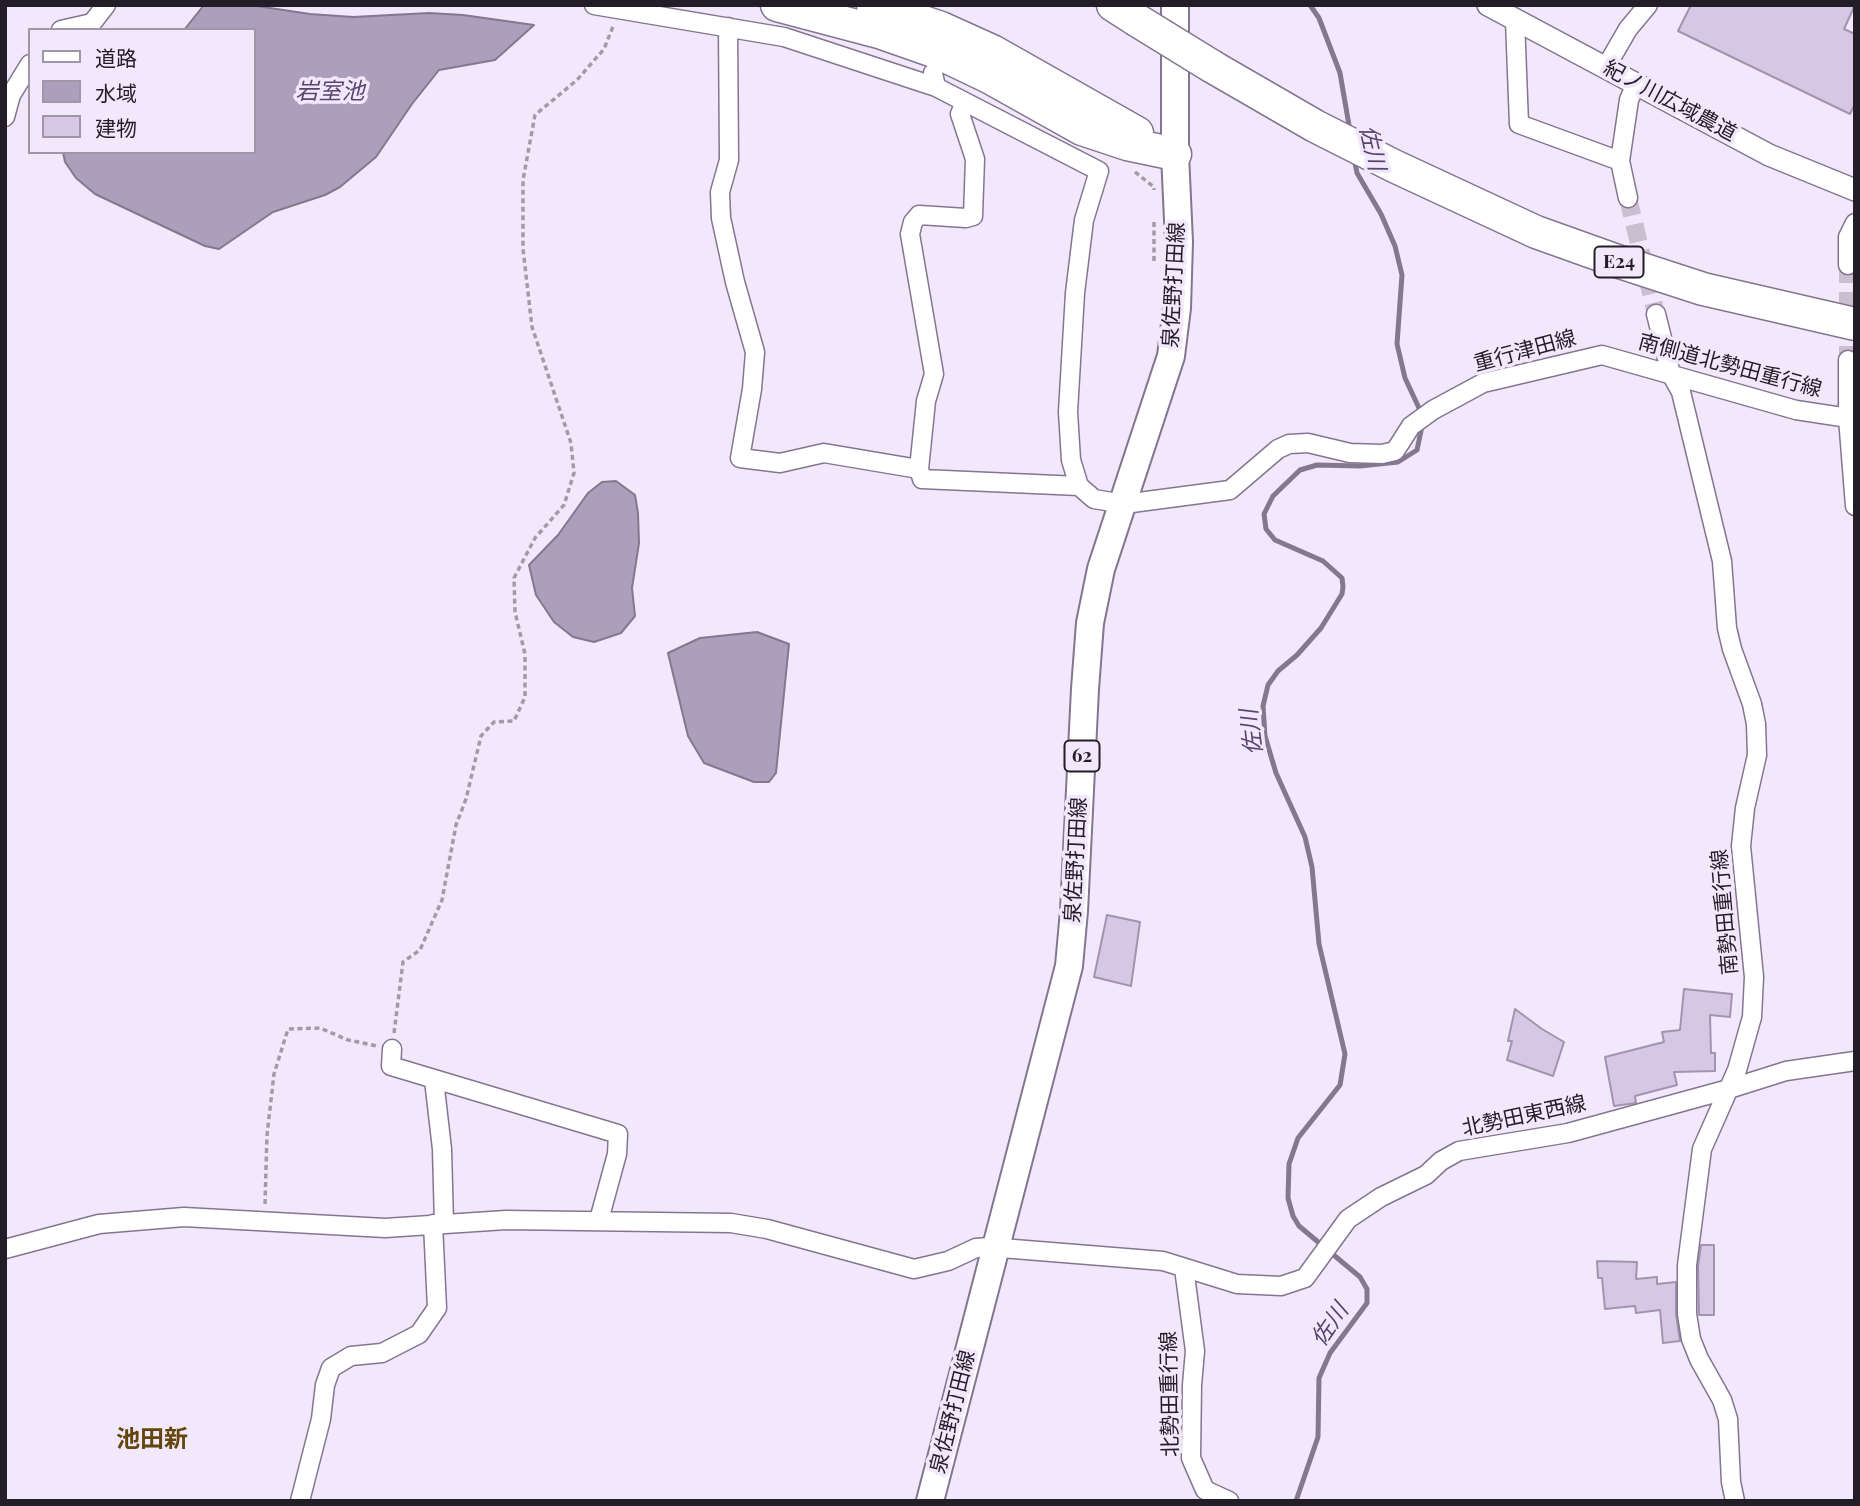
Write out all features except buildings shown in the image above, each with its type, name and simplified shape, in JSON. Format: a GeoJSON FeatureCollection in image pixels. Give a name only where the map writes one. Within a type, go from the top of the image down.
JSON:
{"type":"FeatureCollection","features":[{"type":"Feature","properties":{"kind":"highway"},"geometry":{"type":"LineString","coordinates":[[777,5],[879,32],[939,53],[989,77],[1082,129],[1127,144],[1175,154]]}},
{"type":"Feature","properties":{"kind":"highway"},"geometry":{"type":"LineString","coordinates":[[873,5],[941,28],[992,51],[1175,154]]}},
{"type":"Feature","properties":{"kind":"highway","name":"E24"},"geometry":{"type":"LineString","coordinates":[[1124,12],[1315,126],[1536,232],[1703,289],[1855,324]]}},
{"type":"Feature","properties":{"kind":"main road","name":"泉佐野打田線"},"geometry":{"type":"LineString","coordinates":[[930,1501],[1069,966],[1090,623],[1101,569],[1171,356],[1177,308],[1179,243],[1175,154],[1175,5]]}},
{"type":"Feature","properties":{"kind":"street"},"geometry":{"type":"LineString","coordinates":[[70,28],[92,23],[106,5]]}},
{"type":"Feature","properties":{"kind":"street"},"geometry":{"type":"LineString","coordinates":[[594,5],[621,7],[784,37],[934,80],[965,102],[1099,171],[1084,220],[1075,293],[1068,412],[1071,460],[1079,486],[1094,499],[1124,504]]}},
{"type":"Feature","properties":{"kind":"street","name":"紀ノ川広域農道"},"geometry":{"type":"LineString","coordinates":[[1488,5],[1769,155],[1855,190]]}},
{"type":"Feature","properties":{"kind":"street"},"geometry":{"type":"LineString","coordinates":[[1606,67],[1628,29],[1648,5]]}},
{"type":"Feature","properties":{"kind":"street"},"geometry":{"type":"LineString","coordinates":[[1515,20],[1519,124],[1620,161]]}},
{"type":"Feature","properties":{"kind":"street"},"geometry":{"type":"LineString","coordinates":[[728,27],[729,160],[720,192],[722,218],[735,282],[755,352],[752,389],[740,458],[780,464],[824,453],[919,469]]}},
{"type":"Feature","properties":{"kind":"street"},"geometry":{"type":"LineString","coordinates":[[5,117],[10,95],[28,67]]}},
{"type":"Feature","properties":{"kind":"street"},"geometry":{"type":"LineString","coordinates":[[1628,198],[1620,161],[1629,100],[1636,83]]}},
{"type":"Feature","properties":{"kind":"street"},"geometry":{"type":"LineString","coordinates":[[965,102],[960,114],[975,159],[973,216],[967,218],[919,215],[913,222],[910,234],[934,374],[926,401],[919,469],[922,479],[937,481],[1079,486]]}},
{"type":"Feature","properties":{"kind":"street"},"geometry":{"type":"LineString","coordinates":[[1848,265],[1848,237],[1855,223]]}},
{"type":"Feature","properties":{"kind":"street","name":"南勢田重行線"},"geometry":{"type":"LineString","coordinates":[[1656,314],[1671,374],[1681,393],[1721,561],[1727,628],[1756,724],[1757,755],[1745,808],[1741,846],[1754,1000],[1744,1050],[1702,1149],[1687,1265],[1687,1314],[1691,1339],[1728,1419],[1731,1482],[1735,1501]]}},
{"type":"Feature","properties":{"kind":"street","name":"重行津田線"},"geometry":{"type":"LineString","coordinates":[[1124,504],[1230,490],[1278,449],[1289,444],[1308,443],[1350,453],[1382,454],[1395,451],[1411,426],[1433,410],[1483,383],[1602,355]]}},
{"type":"Feature","properties":{"kind":"street","name":"南側道北勢田重行線"},"geometry":{"type":"LineString","coordinates":[[1602,355],[1796,410],[1852,418],[1848,360]]}},
{"type":"Feature","properties":{"kind":"street"},"geometry":{"type":"LineString","coordinates":[[1852,418],[1855,506]]}},
{"type":"Feature","properties":{"kind":"street"},"geometry":{"type":"LineString","coordinates":[[392,1049],[391,1066],[618,1134],[617,1154],[599,1220]]}},
{"type":"Feature","properties":{"kind":"street","name":"北勢田東西線"},"geometry":{"type":"LineString","coordinates":[[5,1249],[99,1224],[184,1217],[385,1228],[506,1220],[731,1223],[767,1229],[914,1269],[948,1261],[976,1248],[996,1248],[1163,1261],[1237,1284],[1281,1286],[1305,1278],[1348,1219],[1381,1197],[1426,1175],[1441,1161],[1460,1151],[1568,1133],[1786,1071],[1855,1061]]}},
{"type":"Feature","properties":{"kind":"street"},"geometry":{"type":"LineString","coordinates":[[300,1501],[331,1368],[351,1356],[382,1353],[419,1334],[437,1308],[442,1149],[434,1080]]}},
{"type":"Feature","properties":{"kind":"street","name":"北勢田重行線"},"geometry":{"type":"LineString","coordinates":[[1184,1268],[1195,1351],[1190,1425],[1191,1458],[1205,1490],[1229,1501]]}},
{"type":"Feature","properties":{"kind":"path"},"geometry":{"type":"LineString","coordinates":[[264,1221],[267,1135],[274,1074],[288,1030],[320,1028],[348,1040],[392,1049],[403,962],[420,950],[442,900],[456,825],[466,799],[481,736],[494,722],[514,721],[525,696],[525,654],[515,612],[514,578],[535,538],[564,505],[574,473],[571,443],[532,327],[523,249],[523,180],[535,115],[577,80],[604,49],[621,7]]}},
{"type":"Feature","properties":{"kind":"water","name":"岩室池"},"geometry":{"type":"Polygon","coordinates":[[[204,5],[250,5],[353,17],[429,13],[463,15],[534,25],[495,60],[439,70],[376,157],[340,187],[325,195],[273,212],[219,249],[205,246],[95,194],[76,178],[65,162],[63,154],[256,154],[256,28],[186,28],[204,5]]]}},
{"type":"Feature","properties":{"kind":"water"},"geometry":{"type":"Polygon","coordinates":[[[616,481],[635,495],[638,513],[639,543],[632,588],[635,616],[621,633],[594,642],[573,637],[554,622],[536,595],[529,565],[558,535],[588,493],[602,482],[616,481]]]}},
{"type":"Feature","properties":{"kind":"water"},"geometry":{"type":"Polygon","coordinates":[[[757,632],[789,644],[776,773],[769,782],[754,782],[704,763],[688,736],[668,653],[700,638],[757,632]]]}},
{"type":"Feature","properties":{"kind":"waterway","name":"佐川"},"geometry":{"type":"LineString","coordinates":[[1310,5],[1319,18],[1340,73],[1350,131]]}},
{"type":"Feature","properties":{"kind":"waterway","name":"佐川"},"geometry":{"type":"LineString","coordinates":[[1296,1501],[1318,1437],[1319,1378],[1330,1353],[1367,1303],[1367,1289],[1360,1277],[1299,1226],[1288,1198],[1289,1164],[1298,1138],[1340,1085],[1345,1054],[1319,944],[1312,867],[1305,837],[1276,773],[1265,736],[1263,706],[1268,685],[1278,671],[1297,655],[1321,628],[1342,594],[1342,578],[1323,561],[1275,540],[1266,529],[1264,514],[1273,496],[1300,470],[1317,465],[1360,466],[1398,462],[1417,450],[1421,431],[1419,408],[1405,378],[1397,344],[1402,275],[1395,246],[1381,214],[1357,173],[1354,158]]}},
{"type":"Feature","properties":{"kind":"tunnel"},"geometry":{"type":"LineString","coordinates":[[1628,198],[1656,314]]}},
{"type":"Feature","properties":{"kind":"tunnel"},"geometry":{"type":"LineString","coordinates":[[1848,265],[1848,360]]}},
{"type":"Feature","properties":{"kind":"district","name":"池田新"},"geometry":{"type":"Point","coordinates":[152,1440]}}]}
